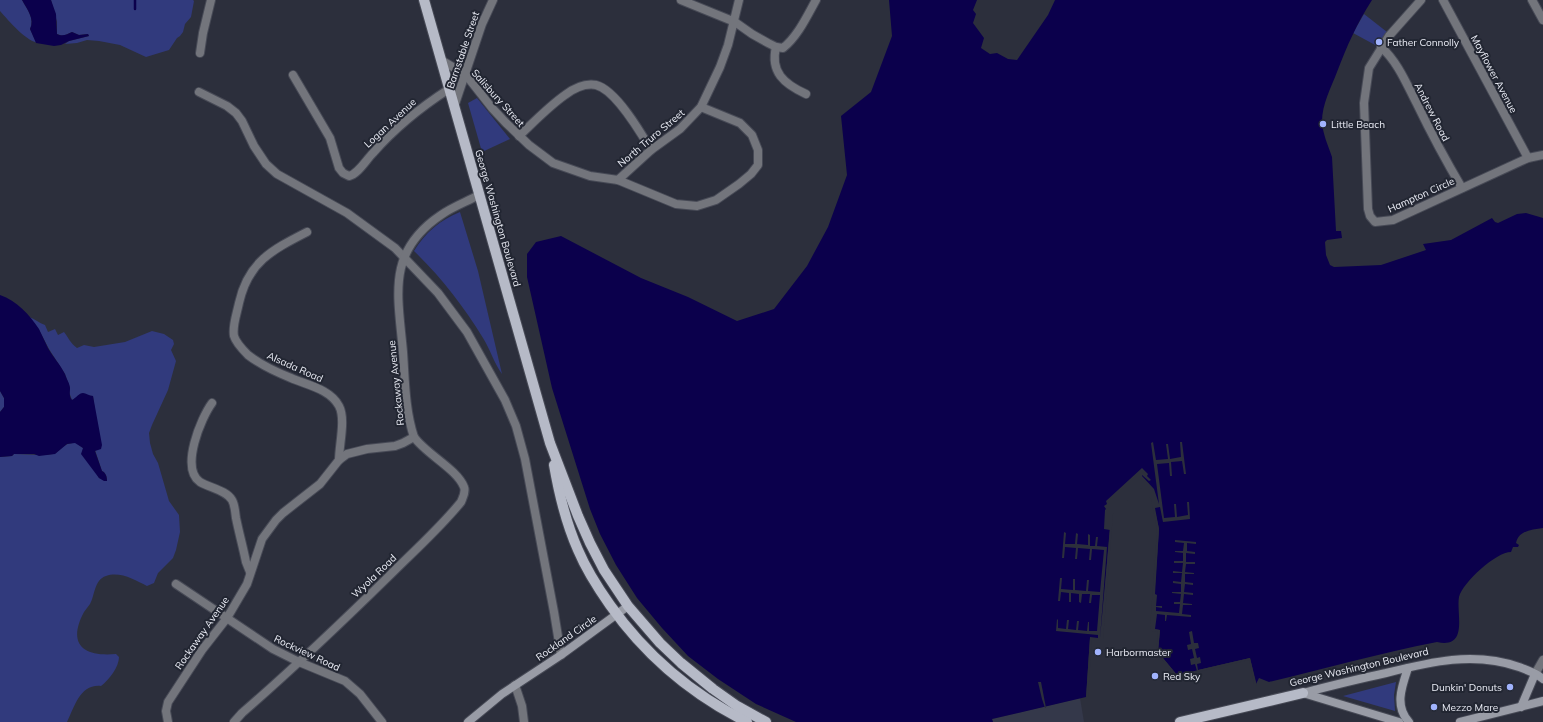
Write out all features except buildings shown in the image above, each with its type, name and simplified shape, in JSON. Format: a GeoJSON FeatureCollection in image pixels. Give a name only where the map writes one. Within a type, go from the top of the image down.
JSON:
{"type":"FeatureCollection","features":[{"type":"Feature","properties":{"kind":"main road","name":"George Washington Boulevard"},"geometry":{"type":"LineString","coordinates":[[424,0],[550,443],[559,491],[567,521],[578,550],[592,577],[616,614],[644,648],[676,678],[713,704],[747,722]]}},
{"type":"Feature","properties":{"kind":"main road","name":"George Washington Boulevard"},"geometry":{"type":"LineString","coordinates":[[550,443],[590,543],[604,570],[628,606],[660,643],[690,671],[724,698],[766,722]]}},
{"type":"Feature","properties":{"kind":"main road","name":"Rockland Circle"},"geometry":{"type":"LineString","coordinates":[[468,722],[488,704],[561,655],[628,606]]}},
{"type":"Feature","properties":{"kind":"main road","name":"George Washington Boulevard"},"geometry":{"type":"LineString","coordinates":[[1180,722],[1450,659],[1483,659],[1512,664],[1536,674],[1543,679]]}},
{"type":"Feature","properties":{"kind":"main road"},"geometry":{"type":"LineString","coordinates":[[1408,668],[1400,692],[1400,701],[1403,714],[1409,722]]}},
{"type":"Feature","properties":{"kind":"main road"},"geometry":{"type":"LineString","coordinates":[[1521,707],[1536,674]]}},
{"type":"Feature","properties":{"kind":"main road"},"geometry":{"type":"LineString","coordinates":[[1303,693],[1399,722]]}},
{"type":"Feature","properties":{"kind":"main road"},"geometry":{"type":"LineString","coordinates":[[1460,722],[1543,701]]}},
{"type":"Feature","properties":{"kind":"street"},"geometry":{"type":"LineString","coordinates":[[200,54],[203,33],[211,0]]}},
{"type":"Feature","properties":{"kind":"street","name":"Barnstable Street"},"geometry":{"type":"LineString","coordinates":[[454,107],[482,24],[493,0]]}},
{"type":"Feature","properties":{"kind":"street"},"geometry":{"type":"LineString","coordinates":[[681,0],[734,22],[776,47],[783,48],[798,31],[816,0]]}},
{"type":"Feature","properties":{"kind":"street","name":"North Truro Street"},"geometry":{"type":"LineString","coordinates":[[618,180],[651,150],[680,129],[701,107],[720,67],[728,45],[739,0]]}},
{"type":"Feature","properties":{"kind":"street","name":"Hampton Circle"},"geometry":{"type":"LineString","coordinates":[[1421,0],[1381,47],[1369,68],[1364,103],[1368,209],[1374,222],[1393,220],[1528,158],[1543,155]]}},
{"type":"Feature","properties":{"kind":"street","name":"Mayflower Avenue"},"geometry":{"type":"LineString","coordinates":[[1443,0],[1528,158]]}},
{"type":"Feature","properties":{"kind":"street"},"geometry":{"type":"LineString","coordinates":[[1532,0],[1543,20]]}},
{"type":"Feature","properties":{"kind":"street"},"geometry":{"type":"LineString","coordinates":[[776,47],[774,58],[779,75],[793,87],[806,94]]}},
{"type":"Feature","properties":{"kind":"street","name":"Andrew Road"},"geometry":{"type":"LineString","coordinates":[[1381,47],[1388,53],[1407,84],[1441,151],[1462,188]]}},
{"type":"Feature","properties":{"kind":"street","name":"Salisbury Street"},"geometry":{"type":"LineString","coordinates":[[441,60],[466,75],[492,108],[519,136],[553,163],[590,176],[618,180],[676,204],[697,206],[716,200],[739,184],[751,174],[758,165],[758,150],[752,135],[740,123],[701,107]]}},
{"type":"Feature","properties":{"kind":"street","name":"Logan Avenue"},"geometry":{"type":"LineString","coordinates":[[293,75],[330,138],[339,168],[343,173],[349,176],[356,172],[384,140],[422,108],[449,89]]}},
{"type":"Feature","properties":{"kind":"street"},"geometry":{"type":"LineString","coordinates":[[519,136],[542,113],[566,94],[586,85],[597,86],[612,94],[651,150]]}},
{"type":"Feature","properties":{"kind":"street"},"geometry":{"type":"LineString","coordinates":[[199,92],[227,106],[236,113],[242,121],[254,146],[266,164],[277,174],[347,214],[386,240],[404,256],[438,293],[467,332],[498,386],[516,426],[526,459],[561,655]]}},
{"type":"Feature","properties":{"kind":"street","name":"Rockaway Avenue"},"geometry":{"type":"LineString","coordinates":[[168,722],[166,707],[202,650],[227,618],[246,584],[262,540],[269,529],[283,513],[320,484],[347,454],[367,449],[395,446],[414,437],[410,425],[407,405],[398,285],[399,272],[404,256],[420,231],[454,207],[479,195]]}},
{"type":"Feature","properties":{"kind":"street","name":"Alsada Road"},"geometry":{"type":"LineString","coordinates":[[306,232],[265,255],[246,280],[235,319],[234,336],[243,351],[252,358],[276,371],[322,390],[334,400],[342,412],[343,422],[339,448],[340,460]]}},
{"type":"Feature","properties":{"kind":"street"},"geometry":{"type":"LineString","coordinates":[[212,403],[198,434],[193,454],[192,470],[195,477],[200,481],[225,494],[233,501],[246,562],[250,572]]}},
{"type":"Feature","properties":{"kind":"street","name":"Wyola Road"},"geometry":{"type":"LineString","coordinates":[[234,722],[408,557],[461,502],[465,488],[460,480],[425,449],[414,437]]}},
{"type":"Feature","properties":{"kind":"street","name":"Rockview Road"},"geometry":{"type":"LineString","coordinates":[[176,584],[273,649],[299,662],[345,681],[360,694],[378,721]]}},
{"type":"Feature","properties":{"kind":"street"},"geometry":{"type":"LineString","coordinates":[[1536,674],[1543,660]]}},
{"type":"Feature","properties":{"kind":"street"},"geometry":{"type":"LineString","coordinates":[[515,685],[522,706],[524,722]]}},
{"type":"Feature","properties":{"kind":"shaded area"},"geometry":{"type":"Polygon","coordinates":[[[0,0],[22,0],[31,18],[32,22],[30,29],[36,42],[25,36],[0,11],[0,0]]]}},
{"type":"Feature","properties":{"kind":"shaded area"},"geometry":{"type":"Polygon","coordinates":[[[22,0],[51,0],[56,14],[57,34],[63,35],[72,32],[79,35],[88,34],[89,36],[54,46],[36,43],[30,29],[32,22],[31,18],[22,0]]]}},
{"type":"Feature","properties":{"kind":"shaded area"},"geometry":{"type":"Polygon","coordinates":[[[51,0],[194,1],[191,17],[185,24],[183,32],[169,50],[146,57],[120,45],[99,41],[87,40],[65,44],[69,41],[89,36],[88,34],[79,35],[72,32],[63,36],[57,34],[57,22],[51,0]]]}},
{"type":"Feature","properties":{"kind":"shaded area"},"geometry":{"type":"Polygon","coordinates":[[[889,0],[977,0],[973,10],[976,14],[973,23],[984,38],[981,48],[990,54],[997,53],[1008,59],[1017,60],[1048,15],[1055,0],[1372,0],[1349,44],[1327,96],[1322,115],[1323,131],[1332,157],[1336,231],[1341,231],[1342,238],[1327,240],[1325,242],[1326,255],[1330,265],[1334,267],[1381,265],[1426,250],[1423,244],[1451,240],[1492,218],[1498,223],[1517,214],[1526,213],[1543,218],[1543,528],[1526,531],[1520,535],[1516,543],[1519,545],[1518,547],[1513,547],[1511,552],[1505,553],[1489,562],[1473,576],[1459,597],[1459,628],[1454,640],[1447,643],[1437,642],[1395,651],[1269,682],[1259,678],[1256,684],[1250,658],[1177,675],[1158,652],[1160,630],[1152,629],[1159,529],[1152,498],[1141,486],[1111,513],[1101,638],[1090,638],[1086,697],[992,719],[993,722],[796,722],[756,704],[718,679],[688,656],[662,628],[637,598],[616,565],[600,534],[590,509],[552,388],[527,277],[527,254],[536,242],[561,236],[641,278],[688,297],[737,321],[774,309],[807,266],[828,227],[847,175],[841,116],[871,92],[892,36],[889,0]]]}},
{"type":"Feature","properties":{"kind":"shaded area"},"geometry":{"type":"Polygon","coordinates":[[[1364,14],[1387,32],[1377,46],[1353,33],[1364,14]]]}},
{"type":"Feature","properties":{"kind":"shaded area"},"geometry":{"type":"Polygon","coordinates":[[[477,98],[510,139],[482,152],[468,103],[477,98]]]}},
{"type":"Feature","properties":{"kind":"shaded area"},"geometry":{"type":"Polygon","coordinates":[[[460,212],[478,271],[502,374],[483,338],[468,315],[434,271],[414,251],[428,233],[446,219],[460,212]]]}},
{"type":"Feature","properties":{"kind":"shaded area"},"geometry":{"type":"Polygon","coordinates":[[[0,295],[17,304],[31,318],[39,329],[48,348],[65,374],[70,386],[70,396],[72,400],[82,393],[93,396],[102,445],[101,449],[95,451],[102,471],[106,475],[107,481],[99,478],[81,454],[83,448],[75,443],[67,444],[55,454],[39,456],[34,454],[14,454],[12,456],[0,457],[0,412],[4,407],[4,398],[0,391],[0,295]]]}},
{"type":"Feature","properties":{"kind":"shaded area"},"geometry":{"type":"Polygon","coordinates":[[[29,317],[45,325],[48,332],[55,329],[58,335],[64,332],[77,348],[84,345],[94,347],[125,342],[152,331],[164,334],[173,340],[174,344],[171,350],[176,361],[168,390],[149,433],[153,454],[158,463],[169,501],[179,515],[180,532],[176,550],[173,558],[158,573],[154,583],[147,586],[122,575],[111,575],[102,578],[97,584],[92,600],[79,623],[77,632],[78,640],[81,646],[95,653],[116,654],[119,657],[119,661],[113,673],[101,686],[94,686],[83,692],[67,722],[0,722],[0,457],[12,456],[14,454],[53,454],[67,444],[75,442],[83,448],[99,478],[107,481],[106,475],[102,471],[95,450],[95,411],[93,396],[79,395],[72,400],[65,374],[39,330],[29,317]]]}},
{"type":"Feature","properties":{"kind":"shaded area"},"geometry":{"type":"Polygon","coordinates":[[[0,391],[4,398],[4,407],[0,412],[0,391]]]}},
{"type":"Feature","properties":{"kind":"shaded area"},"geometry":{"type":"Polygon","coordinates":[[[1396,682],[1394,695],[1395,711],[1343,696],[1396,682]]]}},
{"type":"Feature","properties":{"kind":"shaded area"},"geometry":{"type":"Polygon","coordinates":[[[1080,698],[1084,722],[993,722],[992,719],[1080,698]]]}},
{"type":"Feature","properties":{"kind":"pier"},"geometry":{"type":"Polygon","coordinates":[[[1153,442],[1156,460],[1168,459],[1166,444],[1168,444],[1170,459],[1181,457],[1180,442],[1182,442],[1186,474],[1184,474],[1182,461],[1171,462],[1172,476],[1170,476],[1169,463],[1157,464],[1164,518],[1175,517],[1174,504],[1176,504],[1177,517],[1188,515],[1187,502],[1189,502],[1190,519],[1163,522],[1160,507],[1155,508],[1159,529],[1155,594],[1157,595],[1156,606],[1162,606],[1162,608],[1156,607],[1156,611],[1179,613],[1180,604],[1174,604],[1174,602],[1180,602],[1181,594],[1172,592],[1181,592],[1181,584],[1173,583],[1173,581],[1181,582],[1182,573],[1173,573],[1173,571],[1182,572],[1183,563],[1174,563],[1174,561],[1183,561],[1183,553],[1175,551],[1183,551],[1184,543],[1175,542],[1175,540],[1196,542],[1196,544],[1187,543],[1187,551],[1195,552],[1195,554],[1186,553],[1186,562],[1195,562],[1195,564],[1186,564],[1185,572],[1194,574],[1185,574],[1185,582],[1193,583],[1193,585],[1185,584],[1184,592],[1193,593],[1193,595],[1184,594],[1183,603],[1192,605],[1183,605],[1182,614],[1191,615],[1191,617],[1167,615],[1165,621],[1165,615],[1157,614],[1155,629],[1160,630],[1158,652],[1177,675],[1197,671],[1195,664],[1191,665],[1190,659],[1194,658],[1192,649],[1188,650],[1187,645],[1191,644],[1189,632],[1192,631],[1194,643],[1198,643],[1199,648],[1195,649],[1197,658],[1200,657],[1201,663],[1197,664],[1198,670],[1250,658],[1257,686],[1254,684],[1249,660],[1177,677],[1156,653],[1158,632],[1150,629],[1157,530],[1151,499],[1141,488],[1113,514],[1103,639],[1092,640],[1088,697],[1086,699],[1090,637],[1098,638],[1098,635],[1056,631],[1057,619],[1058,628],[1066,629],[1067,620],[1069,620],[1068,629],[1076,630],[1077,621],[1079,621],[1078,630],[1087,631],[1089,622],[1089,631],[1097,631],[1100,595],[1092,595],[1091,603],[1089,603],[1090,594],[1082,594],[1081,603],[1079,602],[1079,594],[1071,593],[1071,602],[1069,602],[1069,593],[1061,592],[1060,601],[1058,601],[1060,578],[1062,578],[1061,589],[1073,590],[1073,579],[1075,579],[1075,590],[1086,591],[1087,580],[1089,580],[1088,591],[1100,592],[1104,550],[1092,549],[1091,560],[1089,560],[1090,549],[1078,548],[1077,559],[1075,559],[1076,548],[1065,547],[1064,558],[1062,558],[1064,532],[1066,533],[1065,544],[1075,544],[1076,533],[1078,534],[1077,544],[1088,545],[1088,534],[1090,535],[1090,546],[1095,546],[1096,537],[1098,537],[1097,546],[1107,547],[1100,638],[1110,530],[1104,529],[1106,509],[1104,506],[1107,504],[1106,501],[1142,468],[1151,480],[1149,481],[1142,476],[1154,489],[1159,504],[1151,443],[1153,442]]]}},
{"type":"Feature","properties":{"kind":"pier"},"geometry":{"type":"Polygon","coordinates":[[[1038,682],[1041,682],[1046,708],[1042,699],[1038,682]]]}},
{"type":"Feature","properties":{"kind":"waterway"},"geometry":{"type":"LineString","coordinates":[[135,0],[135,9]]}},
{"type":"Feature","properties":{"kind":"place","name":"Father Connolly"},"geometry":{"type":"Point","coordinates":[1379,42]}},
{"type":"Feature","properties":{"kind":"place","name":"Little Beach"},"geometry":{"type":"Point","coordinates":[1323,124]}},
{"type":"Feature","properties":{"kind":"place","name":"Harbormaster"},"geometry":{"type":"Point","coordinates":[1098,652]}},
{"type":"Feature","properties":{"kind":"place","name":"Red Sky"},"geometry":{"type":"Point","coordinates":[1155,676]}},
{"type":"Feature","properties":{"kind":"place","name":"Dunkin' Donuts"},"geometry":{"type":"Point","coordinates":[1510,687]}},
{"type":"Feature","properties":{"kind":"place","name":"Mezzo Mare"},"geometry":{"type":"Point","coordinates":[1434,707]}}]}
